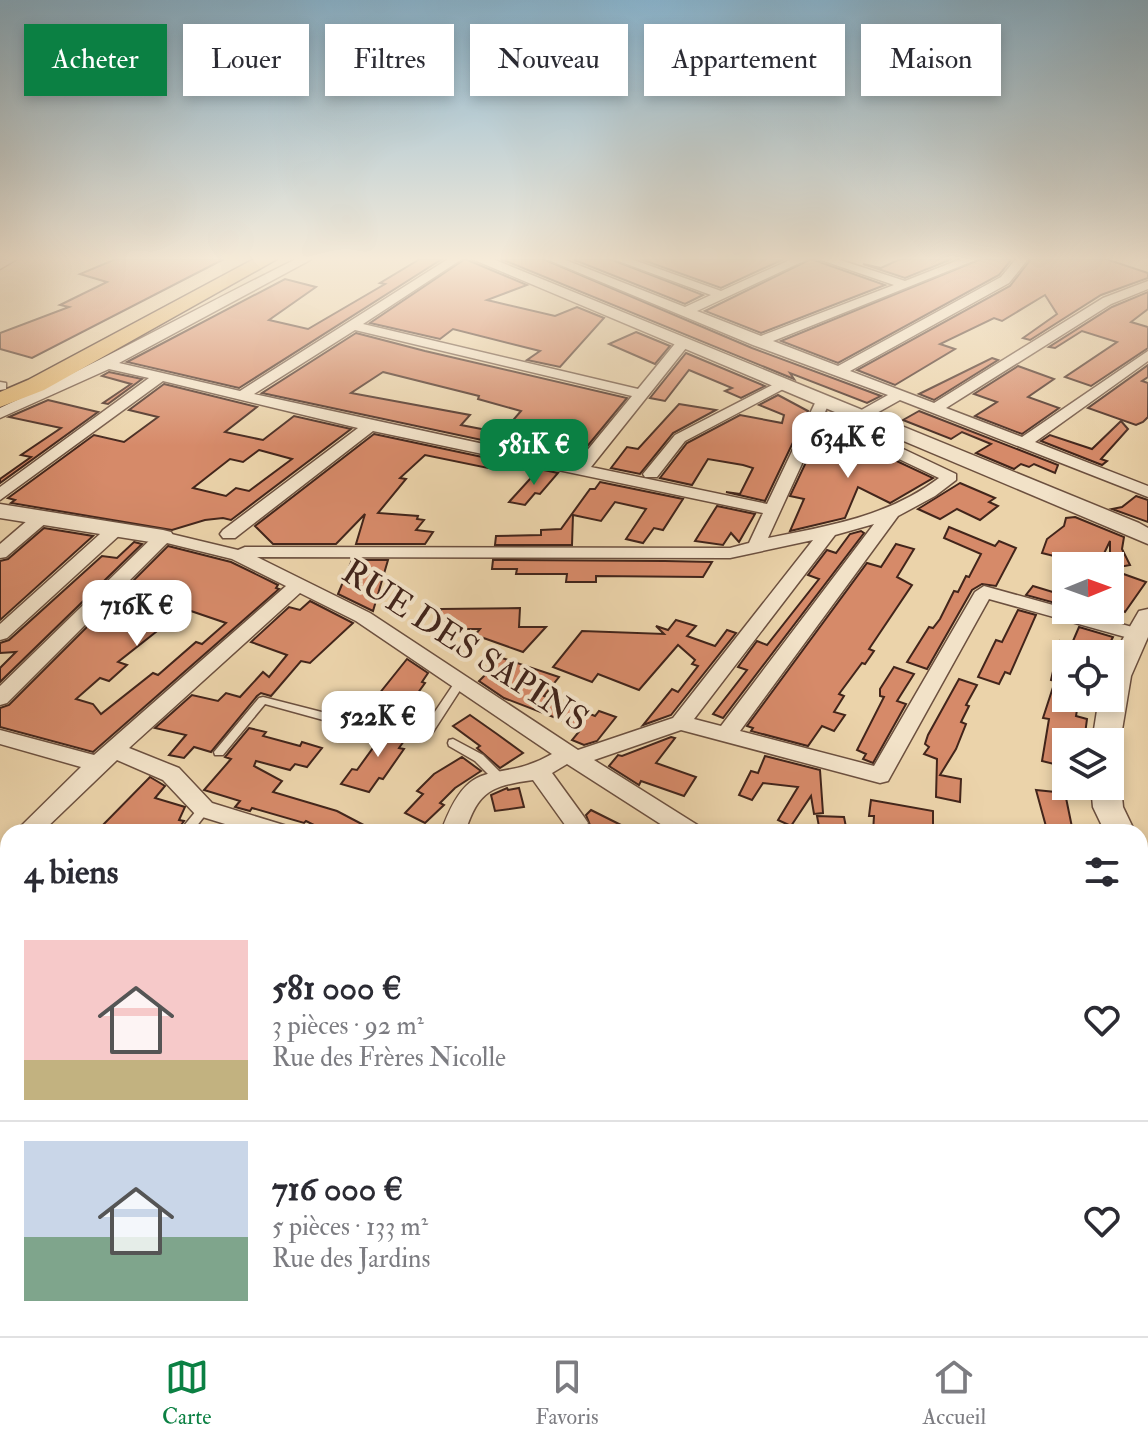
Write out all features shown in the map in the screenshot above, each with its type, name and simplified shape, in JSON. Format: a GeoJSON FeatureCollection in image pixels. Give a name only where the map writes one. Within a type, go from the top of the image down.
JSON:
{"type":"FeatureCollection","features":[{"type":"Feature","properties":{"kind":"main road"},"geometry":{"type":"LineString","coordinates":[[0,386],[125,321]]}},
{"type":"Feature","properties":{"kind":"main road"},"geometry":{"type":"LineString","coordinates":[[0,400],[36,385],[153,321]]}},
{"type":"Feature","properties":{"kind":"street"},"geometry":{"type":"LineString","coordinates":[[0,414],[107,364],[183,321]]}},
{"type":"Feature","properties":{"kind":"street"},"geometry":{"type":"LineString","coordinates":[[240,397],[358,321]]}},
{"type":"Feature","properties":{"kind":"street"},"geometry":{"type":"LineString","coordinates":[[241,554],[730,553],[890,515],[930,495],[950,477],[782,384],[631,321]]}},
{"type":"Feature","properties":{"kind":"street"},"geometry":{"type":"LineString","coordinates":[[707,321],[1148,492]]}},
{"type":"Feature","properties":{"kind":"street"},"geometry":{"type":"LineString","coordinates":[[758,342],[812,321]]}},
{"type":"Feature","properties":{"kind":"street"},"geometry":{"type":"LineString","coordinates":[[838,372],[930,321]]}},
{"type":"Feature","properties":{"kind":"street"},"geometry":{"type":"LineString","coordinates":[[933,410],[1075,321]]}},
{"type":"Feature","properties":{"kind":"street"},"geometry":{"type":"LineString","coordinates":[[352,325],[642,394]]}},
{"type":"Feature","properties":{"kind":"street"},"geometry":{"type":"LineString","coordinates":[[580,470],[683,343]]}},
{"type":"Feature","properties":{"kind":"street"},"geometry":{"type":"LineString","coordinates":[[1022,444],[1148,355]]}},
{"type":"Feature","properties":{"kind":"street"},"geometry":{"type":"LineString","coordinates":[[107,364],[370,426],[773,510]]}},
{"type":"Feature","properties":{"kind":"street"},"geometry":{"type":"LineString","coordinates":[[0,495],[160,377]]}},
{"type":"Feature","properties":{"kind":"street"},"geometry":{"type":"LineString","coordinates":[[651,474],[680,438],[782,384]]}},
{"type":"Feature","properties":{"kind":"street"},"geometry":{"type":"LineString","coordinates":[[861,416],[897,396]]}},
{"type":"Feature","properties":{"kind":"street"},"geometry":{"type":"LineString","coordinates":[[820,407],[861,416],[1148,537]]}},
{"type":"Feature","properties":{"kind":"street"},"geometry":{"type":"LineString","coordinates":[[756,546],[820,407]]}},
{"type":"Feature","properties":{"kind":"street"},"geometry":{"type":"LineString","coordinates":[[229,534],[370,426]]}},
{"type":"Feature","properties":{"kind":"street","name":"RUE DES SAPINS"},"geometry":{"type":"LineString","coordinates":[[0,511],[116,529],[241,554],[363,617],[571,757],[678,824]]}},
{"type":"Feature","properties":{"kind":"street"},"geometry":{"type":"LineString","coordinates":[[726,735],[890,515]]}},
{"type":"Feature","properties":{"kind":"street"},"geometry":{"type":"LineString","coordinates":[[0,553],[41,518]]}},
{"type":"Feature","properties":{"kind":"street"},"geometry":{"type":"LineString","coordinates":[[0,634],[116,529]]}},
{"type":"Feature","properties":{"kind":"street"},"geometry":{"type":"LineString","coordinates":[[680,723],[829,531]]}},
{"type":"Feature","properties":{"kind":"street"},"geometry":{"type":"LineString","coordinates":[[0,698],[172,539],[207,533],[229,534],[246,548],[241,554]]}},
{"type":"Feature","properties":{"kind":"street"},"geometry":{"type":"LineString","coordinates":[[35,824],[299,584]]}},
{"type":"Feature","properties":{"kind":"street"},"geometry":{"type":"LineString","coordinates":[[456,824],[463,803],[483,783],[498,777],[539,771],[571,757],[680,723],[880,775],[984,592],[1142,625],[1119,664],[1108,728]]}},
{"type":"Feature","properties":{"kind":"street"},"geometry":{"type":"LineString","coordinates":[[0,737],[106,757],[171,774],[204,809],[253,824]]}},
{"type":"Feature","properties":{"kind":"street"},"geometry":{"type":"LineString","coordinates":[[539,771],[576,823]]}},
{"type":"Feature","properties":{"kind":"street"},"geometry":{"type":"LineString","coordinates":[[1107,800],[1116,824]]}},
{"type":"Feature","properties":{"kind":"lane"},"geometry":{"type":"LineString","coordinates":[[219,752],[263,700],[345,722],[372,714],[429,729],[461,681]]}},
{"type":"Feature","properties":{"kind":"lane"},"geometry":{"type":"LineString","coordinates":[[453,743],[479,758],[498,777]]}},
{"type":"Feature","properties":{"kind":"lane"},"geometry":{"type":"LineString","coordinates":[[192,824],[204,809]]}},
{"type":"Feature","properties":{"kind":"building"},"geometry":{"type":"Polygon","coordinates":[[[31,321],[103,321],[32,358],[0,349],[0,333],[31,321]]]}},
{"type":"Feature","properties":{"kind":"building"},"geometry":{"type":"Polygon","coordinates":[[[204,321],[275,321],[308,329],[321,321],[344,321],[239,388],[127,362],[204,321]]]}},
{"type":"Feature","properties":{"kind":"building"},"geometry":{"type":"Polygon","coordinates":[[[601,321],[560,367],[527,360],[540,351],[453,329],[440,339],[370,323],[601,321]]]}},
{"type":"Feature","properties":{"kind":"building"},"geometry":{"type":"Polygon","coordinates":[[[653,321],[689,321],[881,396],[867,403],[790,373],[794,379],[653,321]]]}},
{"type":"Feature","properties":{"kind":"building"},"geometry":{"type":"Polygon","coordinates":[[[731,321],[791,321],[761,333],[731,321]]]}},
{"type":"Feature","properties":{"kind":"building"},"geometry":{"type":"Polygon","coordinates":[[[829,321],[914,321],[838,363],[781,341],[829,321]]]}},
{"type":"Feature","properties":{"kind":"building"},"geometry":{"type":"Polygon","coordinates":[[[946,321],[987,321],[940,344],[955,349],[895,385],[857,370],[946,321]]]}},
{"type":"Feature","properties":{"kind":"building"},"geometry":{"type":"Polygon","coordinates":[[[1047,321],[1059,321],[1030,340],[1023,338],[1047,321]]]}},
{"type":"Feature","properties":{"kind":"building"},"geometry":{"type":"Polygon","coordinates":[[[1089,321],[1132,321],[1148,327],[1148,348],[1091,386],[1065,377],[1117,342],[1082,331],[1055,348],[1049,347],[1089,321]]]}},
{"type":"Feature","properties":{"kind":"building"},"geometry":{"type":"Polygon","coordinates":[[[636,332],[670,346],[655,364],[609,344],[636,332]]]}},
{"type":"Feature","properties":{"kind":"building"},"geometry":{"type":"Polygon","coordinates":[[[356,333],[627,398],[576,460],[262,393],[356,333]],[[383,372],[351,393],[470,415],[461,425],[502,433],[521,411],[478,399],[479,396],[383,372]]]}},
{"type":"Feature","properties":{"kind":"building"},"geometry":{"type":"Polygon","coordinates":[[[686,353],[765,386],[741,398],[725,391],[732,388],[689,370],[665,401],[650,398],[686,353]]]}},
{"type":"Feature","properties":{"kind":"building"},"geometry":{"type":"Polygon","coordinates":[[[992,358],[998,360],[934,400],[919,394],[992,358]]]}},
{"type":"Feature","properties":{"kind":"building"},"geometry":{"type":"Polygon","coordinates":[[[1148,365],[1148,377],[1142,381],[1148,383],[1148,417],[1143,422],[1136,425],[1088,408],[1148,365]]]}},
{"type":"Feature","properties":{"kind":"building"},"geometry":{"type":"Polygon","coordinates":[[[1018,366],[1054,379],[1028,397],[1059,408],[1022,434],[975,416],[997,402],[974,394],[1018,366]]]}},
{"type":"Feature","properties":{"kind":"building"},"geometry":{"type":"Polygon","coordinates":[[[109,372],[142,379],[108,404],[103,403],[131,384],[102,376],[109,372]]]}},
{"type":"Feature","properties":{"kind":"building"},"geometry":{"type":"Polygon","coordinates":[[[164,384],[257,407],[225,432],[263,440],[294,416],[351,429],[231,520],[205,520],[172,530],[11,503],[15,500],[8,498],[94,435],[124,442],[158,417],[129,410],[164,384]],[[259,450],[243,462],[230,459],[193,488],[226,496],[236,488],[249,491],[292,459],[259,450]]]}},
{"type":"Feature","properties":{"kind":"building"},"geometry":{"type":"Polygon","coordinates":[[[778,395],[808,411],[765,501],[726,492],[740,494],[753,468],[743,465],[708,459],[692,485],[660,478],[687,443],[740,415],[782,423],[784,415],[759,405],[778,395]]]}},
{"type":"Feature","properties":{"kind":"building"},"geometry":{"type":"Polygon","coordinates":[[[48,400],[98,412],[0,483],[0,479],[31,457],[21,455],[61,428],[9,417],[48,400]]]}},
{"type":"Feature","properties":{"kind":"building"},"geometry":{"type":"Polygon","coordinates":[[[679,404],[716,410],[673,433],[640,474],[611,468],[627,447],[638,449],[679,404]]]}},
{"type":"Feature","properties":{"kind":"building"},"geometry":{"type":"Polygon","coordinates":[[[919,411],[1058,465],[1055,473],[1034,464],[1029,467],[1021,464],[1014,469],[976,453],[991,444],[962,432],[951,439],[903,420],[919,411]]]}},
{"type":"Feature","properties":{"kind":"building"},"geometry":{"type":"Polygon","coordinates":[[[1121,421],[1128,429],[1101,459],[1107,461],[1102,465],[1041,441],[1050,435],[1092,449],[1121,421]]]}},
{"type":"Feature","properties":{"kind":"building"},"geometry":{"type":"Polygon","coordinates":[[[832,432],[933,478],[890,503],[858,487],[845,518],[790,531],[804,499],[790,496],[816,441],[827,443],[832,432]]]}},
{"type":"Feature","properties":{"kind":"building"},"geometry":{"type":"Polygon","coordinates":[[[374,434],[506,462],[496,460],[488,468],[425,455],[400,478],[406,479],[378,513],[418,516],[417,519],[424,520],[416,530],[433,532],[425,544],[356,544],[365,514],[336,544],[273,544],[255,526],[374,434]]]}},
{"type":"Feature","properties":{"kind":"building"},"geometry":{"type":"Polygon","coordinates":[[[539,469],[558,473],[540,494],[535,493],[525,505],[509,502],[539,469]]]}},
{"type":"Feature","properties":{"kind":"building"},"geometry":{"type":"Polygon","coordinates":[[[600,482],[683,499],[663,530],[654,528],[643,543],[626,539],[646,509],[615,502],[601,521],[573,515],[572,545],[495,545],[496,536],[541,535],[541,530],[561,529],[590,489],[595,489],[600,482]]]}},
{"type":"Feature","properties":{"kind":"building"},"geometry":{"type":"Polygon","coordinates":[[[960,483],[995,498],[989,502],[998,506],[980,520],[957,509],[940,519],[918,509],[960,483]]]}},
{"type":"Feature","properties":{"kind":"building"},"geometry":{"type":"Polygon","coordinates":[[[1136,496],[1148,500],[1148,522],[1112,509],[1122,507],[1136,496]]]}},
{"type":"Feature","properties":{"kind":"building"},"geometry":{"type":"Polygon","coordinates":[[[717,506],[755,514],[739,542],[731,533],[723,545],[695,541],[717,506]]]}},
{"type":"Feature","properties":{"kind":"building"},"geometry":{"type":"Polygon","coordinates":[[[1075,517],[1124,537],[1124,552],[1110,552],[1110,541],[1105,552],[1052,552],[1052,556],[1042,553],[1047,539],[1064,526],[1066,518],[1075,517]]]}},
{"type":"Feature","properties":{"kind":"building"},"geometry":{"type":"Polygon","coordinates":[[[949,527],[995,546],[999,541],[1016,548],[996,586],[982,584],[972,590],[927,669],[907,662],[929,627],[933,628],[940,619],[954,591],[958,592],[966,576],[969,577],[981,554],[944,538],[949,527]]]}},
{"type":"Feature","properties":{"kind":"building"},"geometry":{"type":"Polygon","coordinates":[[[44,528],[93,536],[0,620],[0,561],[8,559],[44,528]]]}},
{"type":"Feature","properties":{"kind":"building"},"geometry":{"type":"Polygon","coordinates":[[[864,533],[723,718],[713,714],[747,670],[738,667],[757,641],[767,645],[819,579],[808,575],[827,550],[836,553],[850,534],[864,533]]]}},
{"type":"Feature","properties":{"kind":"building"},"geometry":{"type":"Polygon","coordinates":[[[134,542],[142,544],[0,682],[0,668],[16,652],[0,653],[0,643],[9,640],[102,556],[117,558],[134,542]]]}},
{"type":"Feature","properties":{"kind":"building"},"geometry":{"type":"Polygon","coordinates":[[[896,544],[914,549],[897,577],[912,585],[869,649],[874,651],[839,694],[844,696],[834,712],[845,715],[834,731],[822,726],[808,746],[751,731],[753,728],[747,726],[867,563],[881,567],[896,544]]]}},
{"type":"Feature","properties":{"kind":"building"},"geometry":{"type":"Polygon","coordinates":[[[168,546],[231,562],[278,585],[276,588],[279,589],[93,752],[0,727],[0,708],[9,705],[168,546]],[[145,588],[104,622],[136,631],[177,597],[145,588]],[[185,609],[118,662],[127,665],[109,681],[100,678],[76,699],[93,704],[101,714],[153,673],[158,675],[196,642],[202,644],[226,623],[185,609]]]}},
{"type":"Feature","properties":{"kind":"building"},"geometry":{"type":"Polygon","coordinates":[[[352,560],[388,560],[373,611],[338,594],[352,560]]]}},
{"type":"Feature","properties":{"kind":"building"},"geometry":{"type":"Polygon","coordinates":[[[493,560],[712,562],[703,577],[596,576],[596,582],[566,582],[567,574],[516,574],[517,569],[492,569],[493,560]]]}},
{"type":"Feature","properties":{"kind":"building"},"geometry":{"type":"Polygon","coordinates":[[[1124,574],[1146,582],[1124,611],[1124,574]]]}},
{"type":"Feature","properties":{"kind":"building"},"geometry":{"type":"Polygon","coordinates":[[[1033,586],[1052,592],[1052,602],[1026,595],[1033,586]]]}},
{"type":"Feature","properties":{"kind":"building"},"geometry":{"type":"Polygon","coordinates":[[[310,601],[353,623],[310,663],[301,661],[271,696],[261,693],[257,696],[211,752],[194,747],[184,758],[169,755],[186,735],[155,728],[192,695],[218,701],[226,693],[240,697],[263,672],[269,677],[287,655],[251,642],[289,607],[300,610],[310,601]]]}},
{"type":"Feature","properties":{"kind":"building"},"geometry":{"type":"Polygon","coordinates":[[[520,608],[519,627],[546,627],[523,652],[475,635],[480,629],[447,629],[448,622],[439,622],[441,609],[520,608]]]}},
{"type":"Feature","properties":{"kind":"building"},"geometry":{"type":"Polygon","coordinates":[[[1018,610],[1036,615],[1010,674],[1005,672],[999,684],[978,677],[996,640],[1002,642],[1018,610]]]}},
{"type":"Feature","properties":{"kind":"building"},"geometry":{"type":"Polygon","coordinates":[[[676,620],[696,626],[687,636],[715,646],[727,630],[736,633],[671,715],[643,725],[672,689],[678,692],[698,666],[692,664],[695,660],[678,645],[639,690],[598,674],[592,682],[553,667],[582,631],[664,634],[656,626],[668,630],[676,620]]]}},
{"type":"Feature","properties":{"kind":"building"},"geometry":{"type":"Polygon","coordinates":[[[1079,627],[1113,637],[1111,640],[1073,640],[1079,627]]]}},
{"type":"Feature","properties":{"kind":"building"},"geometry":{"type":"Polygon","coordinates":[[[502,658],[559,677],[544,696],[595,716],[599,711],[616,717],[597,741],[584,745],[572,740],[582,728],[504,698],[479,681],[502,658]]]}},
{"type":"Feature","properties":{"kind":"building"},"geometry":{"type":"Polygon","coordinates":[[[407,659],[428,673],[422,682],[425,683],[407,708],[375,699],[407,659]]]}},
{"type":"Feature","properties":{"kind":"building"},"geometry":{"type":"Polygon","coordinates":[[[894,667],[914,674],[897,701],[906,704],[873,763],[863,759],[866,754],[857,750],[884,697],[880,696],[880,689],[894,667]]]}},
{"type":"Feature","properties":{"kind":"building"},"geometry":{"type":"Polygon","coordinates":[[[959,679],[977,685],[966,705],[969,706],[961,722],[966,724],[956,749],[940,775],[961,779],[960,802],[936,797],[937,759],[924,754],[929,747],[925,744],[928,735],[959,679]]]}},
{"type":"Feature","properties":{"kind":"building"},"geometry":{"type":"Polygon","coordinates":[[[1052,690],[1052,712],[1077,712],[1076,716],[1087,719],[1086,728],[1052,728],[1052,764],[1042,761],[1049,719],[1043,718],[1052,690]]]}},
{"type":"Feature","properties":{"kind":"building"},"geometry":{"type":"Polygon","coordinates":[[[470,715],[523,753],[500,768],[477,748],[480,746],[453,726],[470,715]]]}},
{"type":"Feature","properties":{"kind":"building"},"geometry":{"type":"Polygon","coordinates":[[[384,724],[409,734],[399,748],[404,749],[383,779],[379,778],[369,792],[341,784],[352,769],[357,770],[375,745],[371,741],[384,724]]]}},
{"type":"Feature","properties":{"kind":"building"},"geometry":{"type":"Polygon","coordinates":[[[249,728],[266,732],[263,736],[300,746],[302,742],[322,748],[307,767],[295,764],[290,770],[256,761],[254,766],[282,781],[273,792],[337,811],[362,824],[304,823],[252,808],[250,811],[235,807],[240,801],[204,790],[231,759],[225,757],[249,728]]]}},
{"type":"Feature","properties":{"kind":"building"},"geometry":{"type":"Polygon","coordinates":[[[675,738],[656,763],[696,777],[684,796],[641,781],[639,785],[609,766],[618,755],[675,738]]]}},
{"type":"Feature","properties":{"kind":"building"},"geometry":{"type":"Polygon","coordinates":[[[765,756],[820,770],[823,813],[814,814],[811,796],[792,824],[778,820],[798,787],[763,783],[752,800],[739,795],[751,771],[758,773],[765,756]]]}},
{"type":"Feature","properties":{"kind":"building"},"geometry":{"type":"Polygon","coordinates":[[[462,757],[481,771],[455,788],[440,803],[444,805],[425,823],[405,813],[423,794],[417,791],[434,774],[462,757]]]}},
{"type":"Feature","properties":{"kind":"building"},"geometry":{"type":"Polygon","coordinates":[[[150,777],[165,786],[155,798],[185,807],[179,820],[184,821],[182,824],[104,824],[150,777]]]}},
{"type":"Feature","properties":{"kind":"building"},"geometry":{"type":"Polygon","coordinates":[[[507,788],[519,788],[524,807],[495,811],[491,795],[507,788]]]}},
{"type":"Feature","properties":{"kind":"building"},"geometry":{"type":"Polygon","coordinates":[[[1036,790],[1052,792],[1052,800],[1066,800],[1071,824],[1045,824],[1036,790]]]}},
{"type":"Feature","properties":{"kind":"building"},"geometry":{"type":"Polygon","coordinates":[[[871,800],[933,811],[933,824],[874,824],[874,816],[869,816],[871,800]]]}},
{"type":"Feature","properties":{"kind":"building"},"geometry":{"type":"Polygon","coordinates":[[[591,810],[619,824],[590,824],[586,815],[591,810]]]}},
{"type":"Feature","properties":{"kind":"building"},"geometry":{"type":"Polygon","coordinates":[[[817,816],[844,817],[845,824],[818,824],[817,816]]]}}]}
